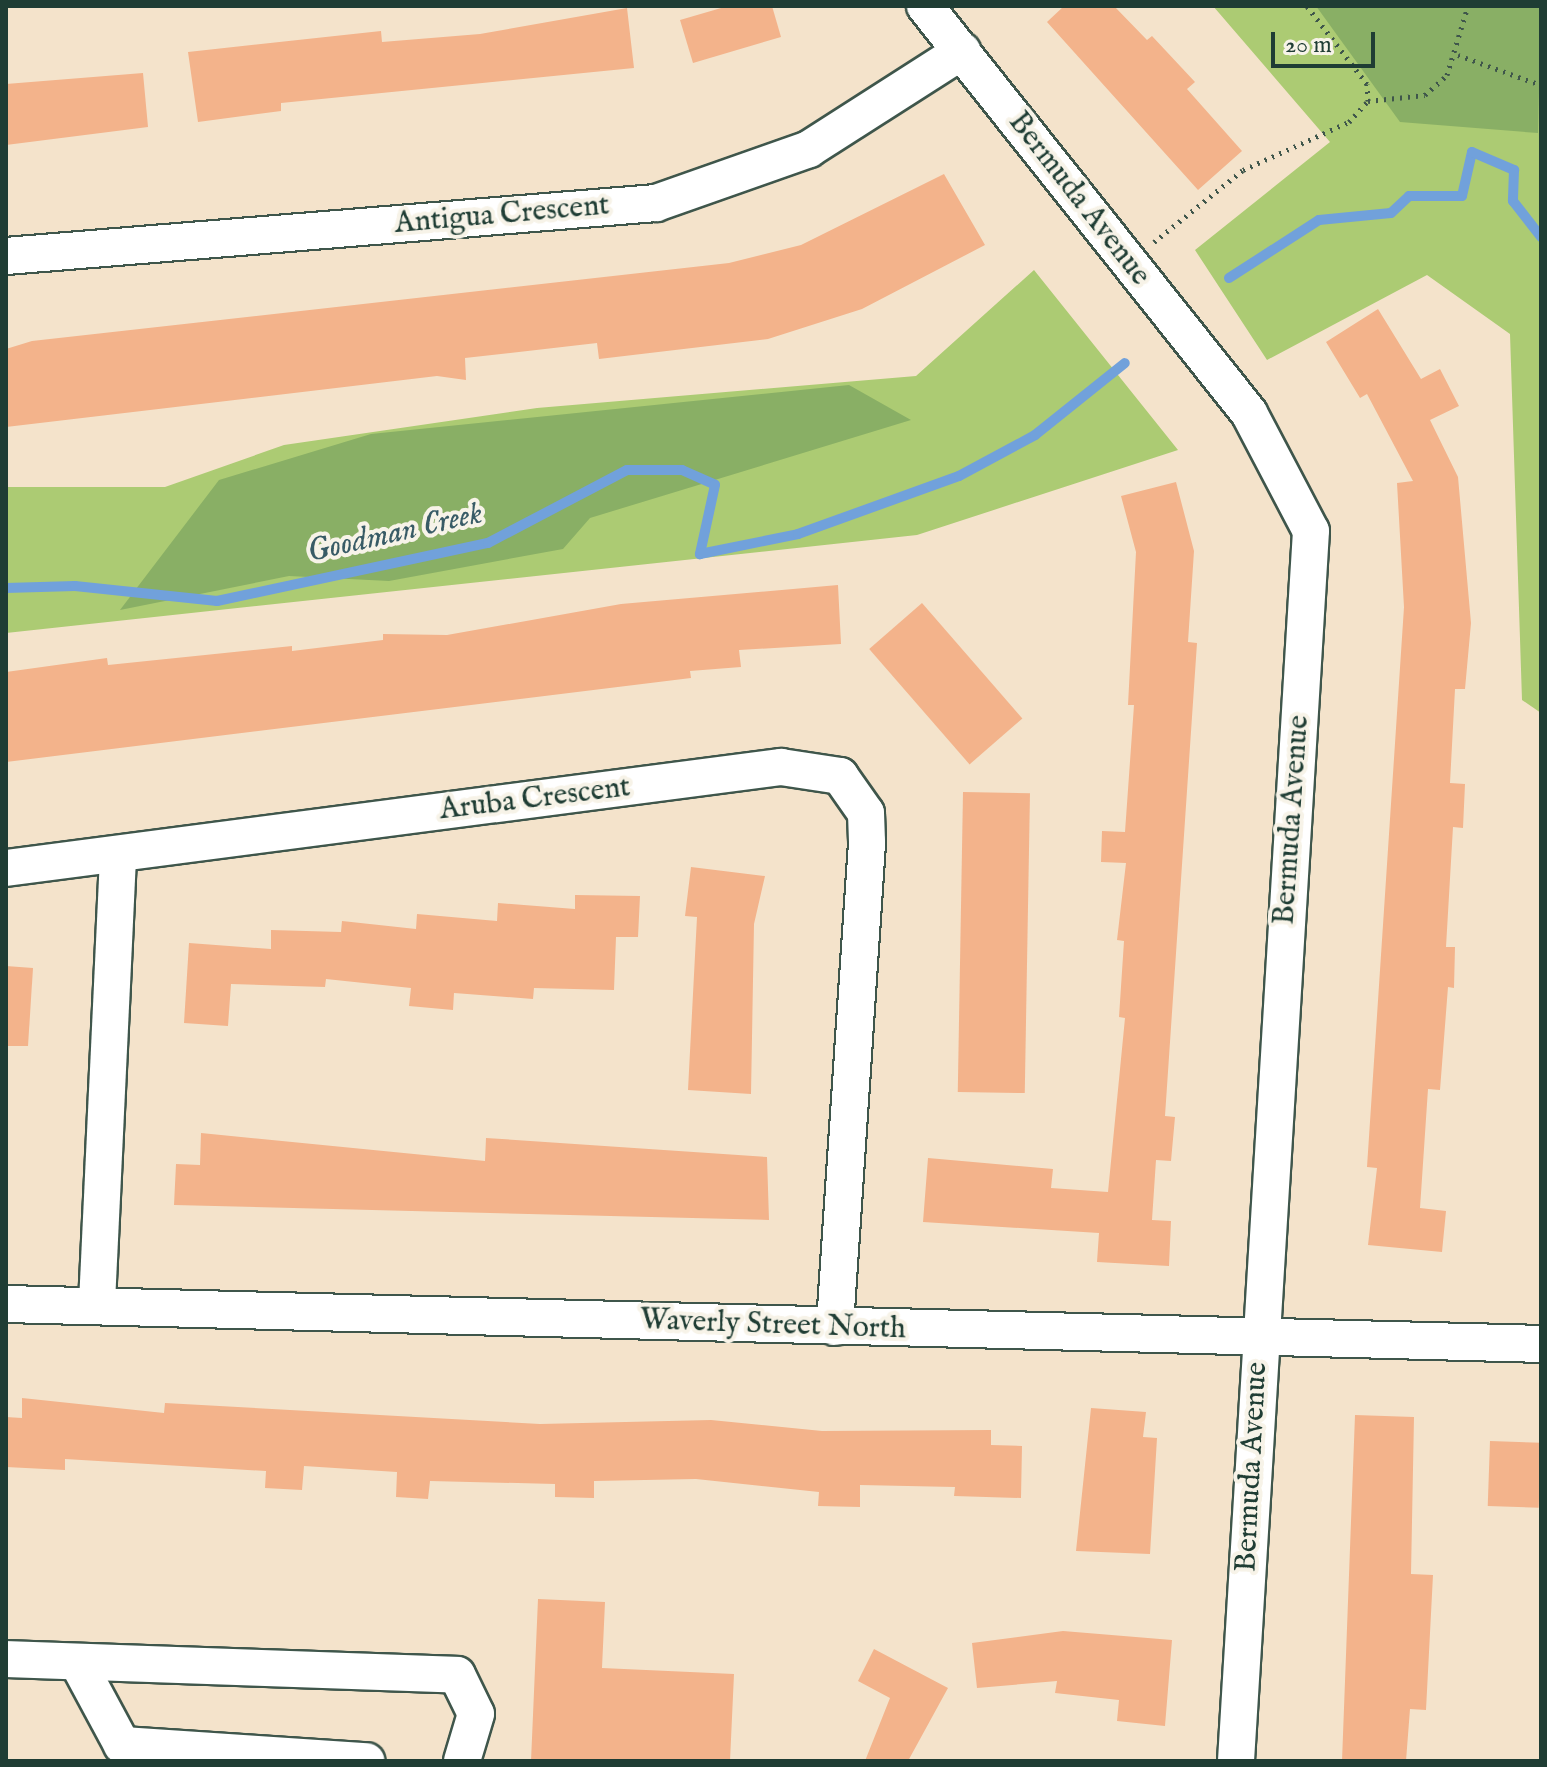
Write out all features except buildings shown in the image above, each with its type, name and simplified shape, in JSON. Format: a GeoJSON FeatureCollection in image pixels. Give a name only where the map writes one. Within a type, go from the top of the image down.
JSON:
{"type":"FeatureCollection","features":[{"type":"Feature","properties":{"kind":"street","name":"Bermuda Avenue"},"geometry":{"type":"LineString","coordinates":[[925,6],[1249,413],[1311,531],[1259,1341],[1236,1761]]}},
{"type":"Feature","properties":{"kind":"street","name":"Antigua Crescent"},"geometry":{"type":"LineString","coordinates":[[6,256],[656,203],[809,149],[962,51]]}},
{"type":"Feature","properties":{"kind":"street","name":"Aruba Crescent"},"geometry":{"type":"LineString","coordinates":[[6,868],[781,767],[840,776],[866,813],[867,843],[835,1327]]}},
{"type":"Feature","properties":{"kind":"street"},"geometry":{"type":"LineString","coordinates":[[97,1303],[118,854]]}},
{"type":"Feature","properties":{"kind":"street","name":"Waverly Street North"},"geometry":{"type":"LineString","coordinates":[[6,1304],[97,1303],[1259,1341],[1541,1344]]}},
{"type":"Feature","properties":{"kind":"street"},"geometry":{"type":"LineString","coordinates":[[6,1659],[79,1665],[457,1675],[476,1714],[462,1761]]}},
{"type":"Feature","properties":{"kind":"street"},"geometry":{"type":"LineString","coordinates":[[79,1665],[122,1745],[366,1761]]}},
{"type":"Feature","properties":{"kind":"path"},"geometry":{"type":"LineString","coordinates":[[1307,6],[1367,84],[1368,101]]}},
{"type":"Feature","properties":{"kind":"path"},"geometry":{"type":"LineString","coordinates":[[1129,262],[1243,170],[1349,122],[1368,101],[1425,95],[1458,55],[1468,6]]}},
{"type":"Feature","properties":{"kind":"path"},"geometry":{"type":"LineString","coordinates":[[1458,55],[1541,85]]}},
{"type":"Feature","properties":{"kind":"green space"},"geometry":{"type":"Polygon","coordinates":[[[1213,6],[1541,6],[1541,713],[1522,700],[1510,334],[1427,275],[1267,360],[1195,250],[1330,142],[1213,6]]]}},
{"type":"Feature","properties":{"kind":"green space"},"geometry":{"type":"Polygon","coordinates":[[[1316,6],[1541,6],[1538,133],[1400,122],[1316,6]]]}},
{"type":"Feature","properties":{"kind":"green space"},"geometry":{"type":"Polygon","coordinates":[[[1034,270],[1178,450],[917,535],[6,633],[6,487],[165,487],[284,445],[537,408],[916,376],[1034,270]]]}},
{"type":"Feature","properties":{"kind":"green space"},"geometry":{"type":"Polygon","coordinates":[[[849,385],[911,420],[590,518],[563,549],[389,581],[289,576],[120,610],[219,480],[371,434],[849,385]]]}},
{"type":"Feature","properties":{"kind":"waterway","name":"Goodman Creek"},"geometry":{"type":"LineString","coordinates":[[1229,278],[1319,220],[1391,213],[1409,196],[1462,196],[1472,152],[1514,170],[1513,201],[1541,237]]}},
{"type":"Feature","properties":{"kind":"waterway","name":"Goodman Creek"},"geometry":{"type":"LineString","coordinates":[[6,588],[75,586],[217,601],[488,543],[627,470],[682,470],[715,485],[700,554],[798,534],[959,476],[1035,435],[1125,363]]}}]}
